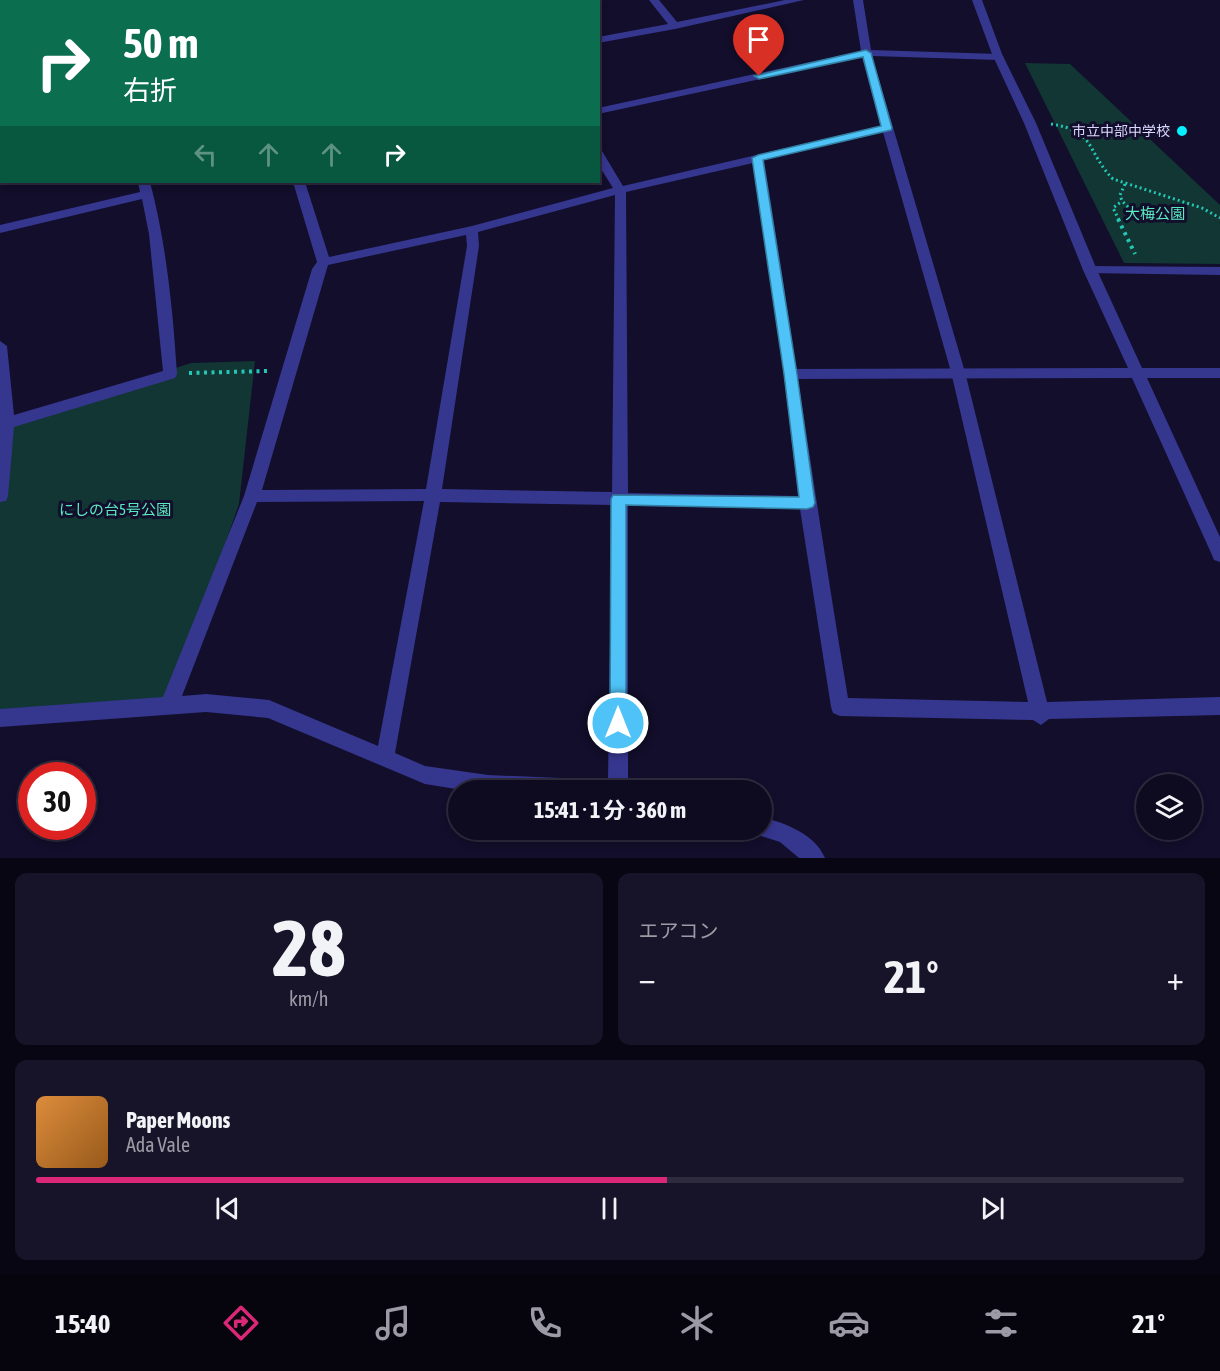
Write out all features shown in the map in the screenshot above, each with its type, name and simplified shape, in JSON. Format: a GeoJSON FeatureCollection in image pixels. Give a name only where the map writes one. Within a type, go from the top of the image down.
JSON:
{"type":"FeatureCollection","features":[{"type":"Feature","properties":{"kind":"street"},"geometry":{"type":"LineString","coordinates":[[654,0],[675,26]]}},
{"type":"Feature","properties":{"kind":"street"},"geometry":{"type":"LineString","coordinates":[[745,0],[754,9]]}},
{"type":"Feature","properties":{"kind":"street"},"geometry":{"type":"LineString","coordinates":[[600,40],[799,0]]}},
{"type":"Feature","properties":{"kind":"street"},"geometry":{"type":"LineString","coordinates":[[858,0],[866,53],[958,372],[1041,714]]}},
{"type":"Feature","properties":{"kind":"street"},"geometry":{"type":"LineString","coordinates":[[977,0],[1090,270],[1220,555]]}},
{"type":"Feature","properties":{"kind":"street"},"geometry":{"type":"LineString","coordinates":[[600,111],[866,53],[999,57]]}},
{"type":"Feature","properties":{"kind":"street"},"geometry":{"type":"LineString","coordinates":[[169,705],[252,496],[319,269],[324,262],[472,230],[620,190],[887,128]]}},
{"type":"Feature","properties":{"kind":"street"},"geometry":{"type":"LineString","coordinates":[[600,156],[620,190],[617,780]]}},
{"type":"Feature","properties":{"kind":"street"},"geometry":{"type":"LineString","coordinates":[[758,158],[791,374],[807,503],[840,707],[1041,714],[1220,706]]}},
{"type":"Feature","properties":{"kind":"street"},"geometry":{"type":"LineString","coordinates":[[299,183],[324,262]]}},
{"type":"Feature","properties":{"kind":"street"},"geometry":{"type":"LineString","coordinates":[[0,229],[146,188],[168,342],[170,374],[7,423]]}},
{"type":"Feature","properties":{"kind":"street"},"geometry":{"type":"LineString","coordinates":[[385,758],[433,495],[473,246],[472,230]]}},
{"type":"Feature","properties":{"kind":"street"},"geometry":{"type":"LineString","coordinates":[[1090,270],[1220,271]]}},
{"type":"Feature","properties":{"kind":"street"},"geometry":{"type":"LineString","coordinates":[[0,346],[7,423],[0,495]]}},
{"type":"Feature","properties":{"kind":"street"},"geometry":{"type":"LineString","coordinates":[[791,374],[1220,373]]}},
{"type":"Feature","properties":{"kind":"street"},"geometry":{"type":"LineString","coordinates":[[252,496],[433,495],[807,503]]}},
{"type":"Feature","properties":{"kind":"street"},"geometry":{"type":"LineString","coordinates":[[0,718],[206,703],[269,709],[425,775],[457,780]]}},
{"type":"Feature","properties":{"kind":"street"},"geometry":{"type":"LineString","coordinates":[[772,830],[785,833],[815,858]]}},
{"type":"Feature","properties":{"kind":"path"},"geometry":{"type":"LineString","coordinates":[[1030,123],[1064,125],[1085,137],[1093,146],[1104,172],[1125,184],[1203,208],[1220,218]]}},
{"type":"Feature","properties":{"kind":"path"},"geometry":{"type":"LineString","coordinates":[[1125,184],[1120,195],[1122,201],[1136,215]]}},
{"type":"Feature","properties":{"kind":"path"},"geometry":{"type":"LineString","coordinates":[[1122,201],[1113,207],[1134,253],[1143,258]]}},
{"type":"Feature","properties":{"kind":"path"},"geometry":{"type":"LineString","coordinates":[[170,374],[290,371]]}},
{"type":"Feature","properties":{"kind":"green space","name":"大梅公園"},"geometry":{"type":"Polygon","coordinates":[[[1025,63],[1070,64],[1220,205],[1220,264],[1124,263],[1025,63]]]}},
{"type":"Feature","properties":{"kind":"green space","name":"にしの台5号公園"},"geometry":{"type":"Polygon","coordinates":[[[255,361],[239,504],[169,705],[0,719],[0,496],[7,423],[191,363],[255,361]]]}},
{"type":"Feature","properties":{"kind":"place","name":"市立中部中学校"},"geometry":{"type":"Point","coordinates":[1182,131]}},
{"type":"Feature","properties":{"kind":"route"},"geometry":{"type":"LineString","coordinates":[[618,723],[618,499],[807,503],[791,374],[758,158],[887,128],[866,53],[759,76]]}}]}
